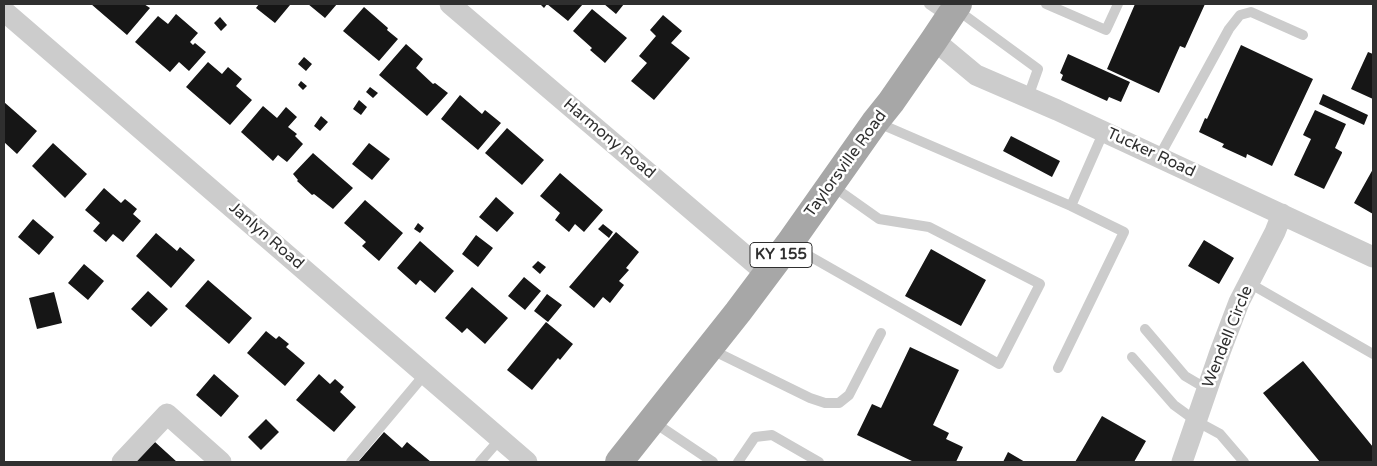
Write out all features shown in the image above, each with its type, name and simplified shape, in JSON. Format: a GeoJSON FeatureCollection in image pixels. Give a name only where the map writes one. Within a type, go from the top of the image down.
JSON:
{"type":"FeatureCollection","features":[{"type":"Feature","properties":{"kind":"main road","name":"Taylorsville Road"},"geometry":{"type":"LineString","coordinates":[[619,462],[789,244],[934,40],[948,8]]}},
{"type":"Feature","properties":{"kind":"street","name":"Harmony Road"},"geometry":{"type":"LineString","coordinates":[[450,4],[767,274]]}},
{"type":"Feature","properties":{"kind":"street","name":"Janlyn Road"},"geometry":{"type":"LineString","coordinates":[[4,11],[527,462]]}},
{"type":"Feature","properties":{"kind":"street","name":"Tucker Road"},"geometry":{"type":"LineString","coordinates":[[934,40],[976,75],[1104,131],[1373,257]]}},
{"type":"Feature","properties":{"kind":"street","name":"Wendell Circle"},"geometry":{"type":"LineString","coordinates":[[1182,462],[1239,302],[1275,232],[1282,214]]}},
{"type":"Feature","properties":{"kind":"street"},"geometry":{"type":"LineString","coordinates":[[122,462],[167,414],[222,462]]}},
{"type":"Feature","properties":{"kind":"lane"},"geometry":{"type":"LineString","coordinates":[[1046,4],[1106,30],[1118,4]]}},
{"type":"Feature","properties":{"kind":"lane"},"geometry":{"type":"LineString","coordinates":[[948,8],[1038,69],[1028,97]]}},
{"type":"Feature","properties":{"kind":"lane"},"geometry":{"type":"LineString","coordinates":[[1160,157],[1229,30],[1240,15],[1251,12],[1302,36]]}},
{"type":"Feature","properties":{"kind":"lane"},"geometry":{"type":"LineString","coordinates":[[875,122],[1071,206],[1124,232],[1058,368]]}},
{"type":"Feature","properties":{"kind":"lane"},"geometry":{"type":"LineString","coordinates":[[1071,206],[1104,131]]}},
{"type":"Feature","properties":{"kind":"lane"},"geometry":{"type":"LineString","coordinates":[[789,244],[999,364],[1040,284],[930,227],[879,219],[831,185]]}},
{"type":"Feature","properties":{"kind":"lane"},"geometry":{"type":"LineString","coordinates":[[1249,282],[1373,354]]}},
{"type":"Feature","properties":{"kind":"lane"},"geometry":{"type":"LineString","coordinates":[[1146,329],[1185,376],[1207,389]]}},
{"type":"Feature","properties":{"kind":"lane"},"geometry":{"type":"LineString","coordinates":[[709,349],[810,398],[825,403],[839,403],[849,395],[882,333]]}},
{"type":"Feature","properties":{"kind":"lane"},"geometry":{"type":"LineString","coordinates":[[1132,357],[1174,405],[1196,421],[1220,434],[1244,462]]}},
{"type":"Feature","properties":{"kind":"lane"},"geometry":{"type":"LineString","coordinates":[[351,462],[425,374]]}},
{"type":"Feature","properties":{"kind":"lane"},"geometry":{"type":"LineString","coordinates":[[652,420],[713,462]]}},
{"type":"Feature","properties":{"kind":"lane"},"geometry":{"type":"LineString","coordinates":[[738,462],[755,437],[772,435],[819,462]]}},
{"type":"Feature","properties":{"kind":"lane"},"geometry":{"type":"LineString","coordinates":[[480,462],[500,439]]}},
{"type":"Feature","properties":{"kind":"building"},"geometry":{"type":"Polygon","coordinates":[[[91,4],[144,4],[150,8],[127,35],[91,4]]]}},
{"type":"Feature","properties":{"kind":"building"},"geometry":{"type":"Polygon","coordinates":[[[259,4],[290,5],[275,23],[256,8],[259,4]]]}},
{"type":"Feature","properties":{"kind":"building"},"geometry":{"type":"Polygon","coordinates":[[[308,4],[337,4],[325,18],[308,4]]]}},
{"type":"Feature","properties":{"kind":"building"},"geometry":{"type":"Polygon","coordinates":[[[547,4],[583,4],[568,21],[547,4]]]}},
{"type":"Feature","properties":{"kind":"building"},"geometry":{"type":"Polygon","coordinates":[[[604,4],[624,4],[616,14],[604,4]]]}},
{"type":"Feature","properties":{"kind":"building"},"geometry":{"type":"Polygon","coordinates":[[[1135,4],[1205,4],[1185,48],[1180,46],[1159,93],[1107,69],[1135,4]]]}},
{"type":"Feature","properties":{"kind":"building"},"geometry":{"type":"Polygon","coordinates":[[[364,7],[398,39],[379,61],[343,31],[364,7]]]}},
{"type":"Feature","properties":{"kind":"building"},"geometry":{"type":"Polygon","coordinates":[[[592,9],[627,38],[605,63],[573,31],[592,9]]]}},
{"type":"Feature","properties":{"kind":"building"},"geometry":{"type":"Polygon","coordinates":[[[176,14],[198,33],[190,42],[193,45],[195,43],[206,52],[189,71],[179,62],[170,72],[135,42],[158,16],[168,24],[176,14]]]}},
{"type":"Feature","properties":{"kind":"building"},"geometry":{"type":"Polygon","coordinates":[[[663,15],[682,31],[671,43],[690,58],[654,100],[631,81],[647,63],[639,56],[656,36],[650,30],[663,15]]]}},
{"type":"Feature","properties":{"kind":"building"},"geometry":{"type":"Polygon","coordinates":[[[220,17],[227,25],[221,31],[214,23],[220,17]]]}},
{"type":"Feature","properties":{"kind":"building"},"geometry":{"type":"Polygon","coordinates":[[[406,44],[423,59],[416,68],[433,84],[435,83],[448,93],[427,116],[379,75],[406,44]]]}},
{"type":"Feature","properties":{"kind":"building"},"geometry":{"type":"Polygon","coordinates":[[[1241,45],[1313,79],[1272,166],[1247,154],[1246,158],[1222,147],[1224,144],[1199,132],[1205,118],[1207,119],[1241,45]]]}},
{"type":"Feature","properties":{"kind":"building"},"geometry":{"type":"Polygon","coordinates":[[[1368,52],[1373,54],[1373,99],[1351,89],[1368,52]]]}},
{"type":"Feature","properties":{"kind":"building"},"geometry":{"type":"Polygon","coordinates":[[[1068,54],[1130,82],[1121,102],[1109,97],[1107,101],[1061,80],[1063,75],[1060,73],[1068,54]]]}},
{"type":"Feature","properties":{"kind":"building"},"geometry":{"type":"Polygon","coordinates":[[[304,57],[312,64],[306,71],[298,64],[304,57]]]}},
{"type":"Feature","properties":{"kind":"building"},"geometry":{"type":"Polygon","coordinates":[[[208,62],[222,74],[228,67],[242,79],[236,86],[252,100],[230,125],[186,87],[208,62]]]}},
{"type":"Feature","properties":{"kind":"building"},"geometry":{"type":"Polygon","coordinates":[[[301,81],[307,86],[303,90],[298,85],[301,81]]]}},
{"type":"Feature","properties":{"kind":"building"},"geometry":{"type":"Polygon","coordinates":[[[370,87],[378,93],[373,98],[366,92],[370,87]]]}},
{"type":"Feature","properties":{"kind":"building"},"geometry":{"type":"Polygon","coordinates":[[[1323,94],[1368,115],[1364,125],[1319,104],[1323,94]]]}},
{"type":"Feature","properties":{"kind":"building"},"geometry":{"type":"Polygon","coordinates":[[[460,95],[482,114],[485,110],[501,123],[478,150],[441,119],[460,95]]]}},
{"type":"Feature","properties":{"kind":"building"},"geometry":{"type":"Polygon","coordinates":[[[359,100],[367,107],[361,115],[353,109],[359,100]]]}},
{"type":"Feature","properties":{"kind":"building"},"geometry":{"type":"Polygon","coordinates":[[[4,102],[37,131],[17,154],[4,142],[4,102]]]}},
{"type":"Feature","properties":{"kind":"building"},"geometry":{"type":"Polygon","coordinates":[[[263,106],[277,118],[286,107],[297,117],[288,127],[297,134],[295,136],[303,144],[287,162],[278,155],[273,161],[241,132],[263,106]]]}},
{"type":"Feature","properties":{"kind":"building"},"geometry":{"type":"Polygon","coordinates":[[[1315,110],[1346,124],[1335,148],[1342,153],[1324,189],[1294,175],[1311,139],[1303,135],[1315,110]]]}},
{"type":"Feature","properties":{"kind":"building"},"geometry":{"type":"Polygon","coordinates":[[[321,116],[328,122],[320,131],[314,126],[321,116]]]}},
{"type":"Feature","properties":{"kind":"building"},"geometry":{"type":"Polygon","coordinates":[[[507,128],[544,160],[522,185],[485,153],[507,128]]]}},
{"type":"Feature","properties":{"kind":"building"},"geometry":{"type":"Polygon","coordinates":[[[1011,136],[1060,161],[1052,177],[1003,151],[1011,136]]]}},
{"type":"Feature","properties":{"kind":"building"},"geometry":{"type":"Polygon","coordinates":[[[53,143],[87,174],[65,198],[32,166],[53,143]]]}},
{"type":"Feature","properties":{"kind":"building"},"geometry":{"type":"Polygon","coordinates":[[[369,143],[390,159],[372,180],[352,164],[369,143]]]}},
{"type":"Feature","properties":{"kind":"building"},"geometry":{"type":"Polygon","coordinates":[[[313,153],[353,188],[333,209],[314,194],[312,195],[297,181],[293,174],[313,153]]]}},
{"type":"Feature","properties":{"kind":"building"},"geometry":{"type":"Polygon","coordinates":[[[1373,169],[1373,214],[1354,203],[1373,169]]]}},
{"type":"Feature","properties":{"kind":"building"},"geometry":{"type":"Polygon","coordinates":[[[560,173],[603,210],[584,232],[575,224],[569,232],[555,220],[560,213],[540,196],[560,173]]]}},
{"type":"Feature","properties":{"kind":"building"},"geometry":{"type":"Polygon","coordinates":[[[104,188],[121,203],[125,199],[137,209],[133,214],[141,221],[123,242],[113,234],[106,242],[93,231],[100,223],[85,210],[104,188]]]}},
{"type":"Feature","properties":{"kind":"building"},"geometry":{"type":"Polygon","coordinates":[[[496,197],[514,213],[497,232],[479,217],[496,197]]]}},
{"type":"Feature","properties":{"kind":"building"},"geometry":{"type":"Polygon","coordinates":[[[365,200],[403,233],[379,261],[362,246],[366,242],[344,223],[365,200]]]}},
{"type":"Feature","properties":{"kind":"building"},"geometry":{"type":"Polygon","coordinates":[[[33,219],[54,237],[39,255],[18,237],[33,219]]]}},
{"type":"Feature","properties":{"kind":"building"},"geometry":{"type":"Polygon","coordinates":[[[418,223],[424,228],[420,233],[414,229],[418,223]]]}},
{"type":"Feature","properties":{"kind":"building"},"geometry":{"type":"Polygon","coordinates":[[[603,224],[613,232],[609,238],[598,229],[603,224]]]}},
{"type":"Feature","properties":{"kind":"building"},"geometry":{"type":"Polygon","coordinates":[[[616,232],[639,252],[626,268],[629,270],[619,281],[624,285],[610,303],[603,297],[594,308],[569,287],[616,232]]]}},
{"type":"Feature","properties":{"kind":"building"},"geometry":{"type":"Polygon","coordinates":[[[156,233],[177,251],[180,247],[195,260],[171,288],[136,256],[156,233]]]}},
{"type":"Feature","properties":{"kind":"building"},"geometry":{"type":"Polygon","coordinates":[[[476,235],[493,248],[478,267],[462,254],[476,235]]]}},
{"type":"Feature","properties":{"kind":"building"},"geometry":{"type":"Polygon","coordinates":[[[1204,240],[1234,258],[1219,284],[1188,266],[1204,240]]]}},
{"type":"Feature","properties":{"kind":"building"},"geometry":{"type":"Polygon","coordinates":[[[420,241],[454,271],[435,293],[420,280],[416,285],[397,268],[420,241]]]}},
{"type":"Feature","properties":{"kind":"building"},"geometry":{"type":"Polygon","coordinates":[[[931,249],[986,280],[961,326],[905,296],[931,249]]]}},
{"type":"Feature","properties":{"kind":"building"},"geometry":{"type":"Polygon","coordinates":[[[538,261],[546,267],[540,274],[532,267],[538,261]]]}},
{"type":"Feature","properties":{"kind":"building"},"geometry":{"type":"Polygon","coordinates":[[[84,264],[104,281],[88,300],[68,283],[84,264]]]}},
{"type":"Feature","properties":{"kind":"building"},"geometry":{"type":"Polygon","coordinates":[[[524,277],[541,291],[525,310],[508,296],[524,277]]]}},
{"type":"Feature","properties":{"kind":"building"},"geometry":{"type":"Polygon","coordinates":[[[208,280],[252,318],[229,344],[185,306],[208,280]]]}},
{"type":"Feature","properties":{"kind":"building"},"geometry":{"type":"Polygon","coordinates":[[[472,287],[508,318],[485,344],[467,328],[462,333],[445,318],[472,287]]]}},
{"type":"Feature","properties":{"kind":"building"},"geometry":{"type":"Polygon","coordinates":[[[148,291],[168,309],[151,327],[131,309],[148,291]]]}},
{"type":"Feature","properties":{"kind":"building"},"geometry":{"type":"Polygon","coordinates":[[[54,292],[62,323],[37,329],[29,298],[54,292]]]}},
{"type":"Feature","properties":{"kind":"building"},"geometry":{"type":"Polygon","coordinates":[[[547,294],[562,305],[548,322],[534,311],[547,294]]]}},
{"type":"Feature","properties":{"kind":"building"},"geometry":{"type":"Polygon","coordinates":[[[546,322],[573,344],[560,360],[558,358],[532,390],[507,370],[546,322]]]}},
{"type":"Feature","properties":{"kind":"building"},"geometry":{"type":"Polygon","coordinates":[[[266,331],[276,339],[279,336],[289,344],[286,347],[305,363],[285,386],[247,353],[266,331]]]}},
{"type":"Feature","properties":{"kind":"building"},"geometry":{"type":"Polygon","coordinates":[[[910,347],[959,370],[933,425],[949,433],[946,439],[963,447],[956,462],[914,462],[857,435],[872,404],[881,408],[910,347]]]}},
{"type":"Feature","properties":{"kind":"building"},"geometry":{"type":"Polygon","coordinates":[[[1303,361],[1373,447],[1373,462],[1320,462],[1263,393],[1303,361]]]}},
{"type":"Feature","properties":{"kind":"building"},"geometry":{"type":"Polygon","coordinates":[[[214,374],[239,396],[221,417],[196,395],[214,374]]]}},
{"type":"Feature","properties":{"kind":"building"},"geometry":{"type":"Polygon","coordinates":[[[319,374],[330,384],[335,379],[344,387],[340,392],[356,407],[334,432],[296,400],[319,374]]]}},
{"type":"Feature","properties":{"kind":"building"},"geometry":{"type":"Polygon","coordinates":[[[1102,416],[1146,441],[1134,462],[1075,462],[1102,416]]]}},
{"type":"Feature","properties":{"kind":"building"},"geometry":{"type":"Polygon","coordinates":[[[266,419],[279,432],[261,450],[248,437],[266,419]]]}},
{"type":"Feature","properties":{"kind":"building"},"geometry":{"type":"Polygon","coordinates":[[[384,432],[402,448],[407,442],[431,462],[358,462],[384,432]]]}},
{"type":"Feature","properties":{"kind":"building"},"geometry":{"type":"Polygon","coordinates":[[[155,442],[177,462],[133,462],[155,442]]]}},
{"type":"Feature","properties":{"kind":"building"},"geometry":{"type":"Polygon","coordinates":[[[1008,452],[1025,462],[1003,462],[1008,452]]]}}]}
